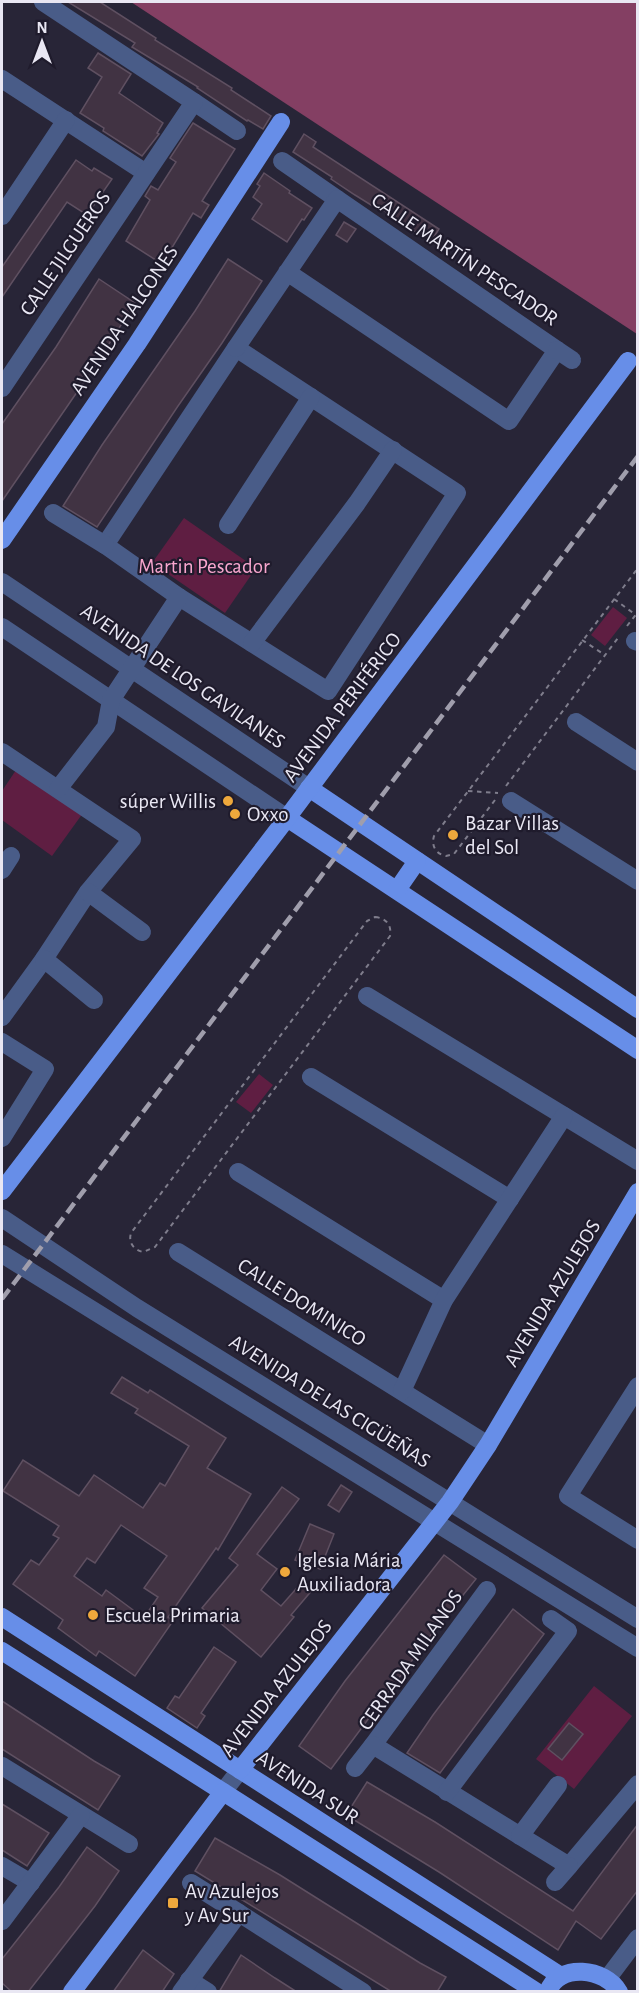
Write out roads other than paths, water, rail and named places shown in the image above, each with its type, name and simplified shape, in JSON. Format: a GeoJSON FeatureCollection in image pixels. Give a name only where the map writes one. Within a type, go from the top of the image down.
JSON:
{"type":"FeatureCollection","features":[{"type":"Feature","properties":{"kind":"main road","name":"AVENIDA HALCONES"},"geometry":{"type":"LineString","coordinates":[[2,540],[137,344],[281,122]]}},
{"type":"Feature","properties":{"kind":"main road","name":"AVENIDA PERIFÉRICO"},"geometry":{"type":"LineString","coordinates":[[2,1191],[287,818],[628,362]]}},
{"type":"Feature","properties":{"kind":"main road","name":"AVENIDA DE LOS GAVILANES"},"geometry":{"type":"LineString","coordinates":[[309,788],[638,1009]]}},
{"type":"Feature","properties":{"kind":"main road"},"geometry":{"type":"LineString","coordinates":[[287,818],[638,1050]]}},
{"type":"Feature","properties":{"kind":"main road"},"geometry":{"type":"LineString","coordinates":[[397,890],[417,861]]}},
{"type":"Feature","properties":{"kind":"main road","name":"AVENIDA AZULEJOS"},"geometry":{"type":"LineString","coordinates":[[240,1770],[450,1502],[488,1445],[638,1192]]}},
{"type":"Feature","properties":{"kind":"main road","name":"AVENIDA SUR"},"geometry":{"type":"LineString","coordinates":[[2,1617],[561,1976]]}},
{"type":"Feature","properties":{"kind":"main road"},"geometry":{"type":"LineString","coordinates":[[2,1651],[537,1992]]}},
{"type":"Feature","properties":{"kind":"main road","name":"AVENIDA AZULEJOS"},"geometry":{"type":"LineString","coordinates":[[72,1992],[223,1792]]}},
{"type":"Feature","properties":{"kind":"main road"},"geometry":{"type":"LineString","coordinates":[[548,1992],[550,1985],[561,1976],[580,1972],[597,1974],[613,1985]]}},
{"type":"Feature","properties":{"kind":"street"},"geometry":{"type":"LineString","coordinates":[[43,2],[237,131]]}},
{"type":"Feature","properties":{"kind":"street"},"geometry":{"type":"LineString","coordinates":[[2,78],[146,173]]}},
{"type":"Feature","properties":{"kind":"street","name":"CALLE JILGUEROS"},"geometry":{"type":"LineString","coordinates":[[2,388],[194,102]]}},
{"type":"Feature","properties":{"kind":"street"},"geometry":{"type":"LineString","coordinates":[[2,216],[66,120]]}},
{"type":"Feature","properties":{"kind":"street"},"geometry":{"type":"LineString","coordinates":[[282,161],[337,199]]}},
{"type":"Feature","properties":{"kind":"street","name":"CALLE MARTÍN PESCADOR"},"geometry":{"type":"LineString","coordinates":[[105,545],[286,272],[337,199],[565,355],[509,421],[286,272]]}},
{"type":"Feature","properties":{"kind":"street"},"geometry":{"type":"LineString","coordinates":[[53,513],[105,545],[179,597],[328,691],[463,497],[236,348]]}},
{"type":"Feature","properties":{"kind":"street"},"geometry":{"type":"LineString","coordinates":[[228,525],[311,397]]}},
{"type":"Feature","properties":{"kind":"street"},"geometry":{"type":"LineString","coordinates":[[252,643],[357,503],[393,450]]}},
{"type":"Feature","properties":{"kind":"street","name":"AVENIDA DE LOS GAVILANES"},"geometry":{"type":"LineString","coordinates":[[2,582],[309,788]]}},
{"type":"Feature","properties":{"kind":"street"},"geometry":{"type":"LineString","coordinates":[[58,789],[106,727],[111,700],[179,597]]}},
{"type":"Feature","properties":{"kind":"street"},"geometry":{"type":"LineString","coordinates":[[2,627],[287,818]]}},
{"type":"Feature","properties":{"kind":"street"},"geometry":{"type":"LineString","coordinates":[[576,722],[638,762]]}},
{"type":"Feature","properties":{"kind":"street"},"geometry":{"type":"LineString","coordinates":[[2,752],[132,839],[88,892],[2,1017]]}},
{"type":"Feature","properties":{"kind":"street"},"geometry":{"type":"LineString","coordinates":[[506,797],[638,881]]}},
{"type":"Feature","properties":{"kind":"street"},"geometry":{"type":"LineString","coordinates":[[88,892],[142,932]]}},
{"type":"Feature","properties":{"kind":"street"},"geometry":{"type":"LineString","coordinates":[[44,959],[94,1000]]}},
{"type":"Feature","properties":{"kind":"street"},"geometry":{"type":"LineString","coordinates":[[367,996],[638,1161]]}},
{"type":"Feature","properties":{"kind":"street"},"geometry":{"type":"LineString","coordinates":[[2,1042],[45,1069],[2,1138]]}},
{"type":"Feature","properties":{"kind":"street"},"geometry":{"type":"LineString","coordinates":[[311,1077],[510,1199]]}},
{"type":"Feature","properties":{"kind":"street"},"geometry":{"type":"LineString","coordinates":[[402,1391],[444,1300],[564,1116]]}},
{"type":"Feature","properties":{"kind":"street"},"geometry":{"type":"LineString","coordinates":[[238,1172],[444,1300]]}},
{"type":"Feature","properties":{"kind":"street","name":"AVENIDA DE LAS CIGÜEÑAS"},"geometry":{"type":"LineString","coordinates":[[2,1218],[137,1308],[638,1619]]}},
{"type":"Feature","properties":{"kind":"street","name":"CALLE DOMINICO"},"geometry":{"type":"LineString","coordinates":[[178,1252],[488,1445]]}},
{"type":"Feature","properties":{"kind":"street"},"geometry":{"type":"LineString","coordinates":[[2,1254],[638,1648]]}},
{"type":"Feature","properties":{"kind":"street"},"geometry":{"type":"LineString","coordinates":[[638,1386],[631,1412],[568,1496],[638,1540]]}},
{"type":"Feature","properties":{"kind":"street","name":"CERRADA MILANOS"},"geometry":{"type":"LineString","coordinates":[[487,1590],[373,1745],[569,1866]]}},
{"type":"Feature","properties":{"kind":"street"},"geometry":{"type":"LineString","coordinates":[[447,1792],[568,1631],[552,1619]]}},
{"type":"Feature","properties":{"kind":"street"},"geometry":{"type":"LineString","coordinates":[[355,1768],[373,1745]]}},
{"type":"Feature","properties":{"kind":"street"},"geometry":{"type":"LineString","coordinates":[[2,1766],[129,1844]]}},
{"type":"Feature","properties":{"kind":"street","name":"AVENIDA AZULEJOS"},"geometry":{"type":"LineString","coordinates":[[223,1792],[240,1770]]}},
{"type":"Feature","properties":{"kind":"street"},"geometry":{"type":"LineString","coordinates":[[555,1882],[638,1784]]}},
{"type":"Feature","properties":{"kind":"street"},"geometry":{"type":"LineString","coordinates":[[520,1836],[558,1785]]}},
{"type":"Feature","properties":{"kind":"street"},"geometry":{"type":"LineString","coordinates":[[2,1921],[81,1815]]}},
{"type":"Feature","properties":{"kind":"street"},"geometry":{"type":"LineString","coordinates":[[2,1866],[31,1883]]}},
{"type":"Feature","properties":{"kind":"street"},"geometry":{"type":"LineString","coordinates":[[191,1883],[363,1992]]}},
{"type":"Feature","properties":{"kind":"street"},"geometry":{"type":"LineString","coordinates":[[208,1992],[185,1986],[240,1913]]}},
{"type":"Feature","properties":{"kind":"street"},"geometry":{"type":"LineString","coordinates":[[613,1985],[638,1938]]}},
{"type":"Feature","properties":{"kind":"railway"},"geometry":{"type":"LineString","coordinates":[[2,1299],[638,456]]}},
{"type":"Feature","properties":{"kind":"place","name":"súper Willis"},"geometry":{"type":"Point","coordinates":[228,801]}},
{"type":"Feature","properties":{"kind":"place","name":"Oxxo"},"geometry":{"type":"Point","coordinates":[235,814]}},
{"type":"Feature","properties":{"kind":"place","name":"Bazar Villas del Sol"},"geometry":{"type":"Point","coordinates":[453,835]}},
{"type":"Feature","properties":{"kind":"place","name":"Iglesia Mária Auxiliadora"},"geometry":{"type":"Point","coordinates":[285,1572]}},
{"type":"Feature","properties":{"kind":"place","name":"Escuela Primaria"},"geometry":{"type":"Point","coordinates":[93,1615]}},
{"type":"Feature","properties":{"kind":"place","name":"Av Azulejos y Av Sur"},"geometry":{"type":"Point","coordinates":[173,1903]}},
{"type":"Feature","properties":{"kind":"park label","name":"Martin Pescador"},"geometry":{"type":"Point","coordinates":[204,566]}}]}
